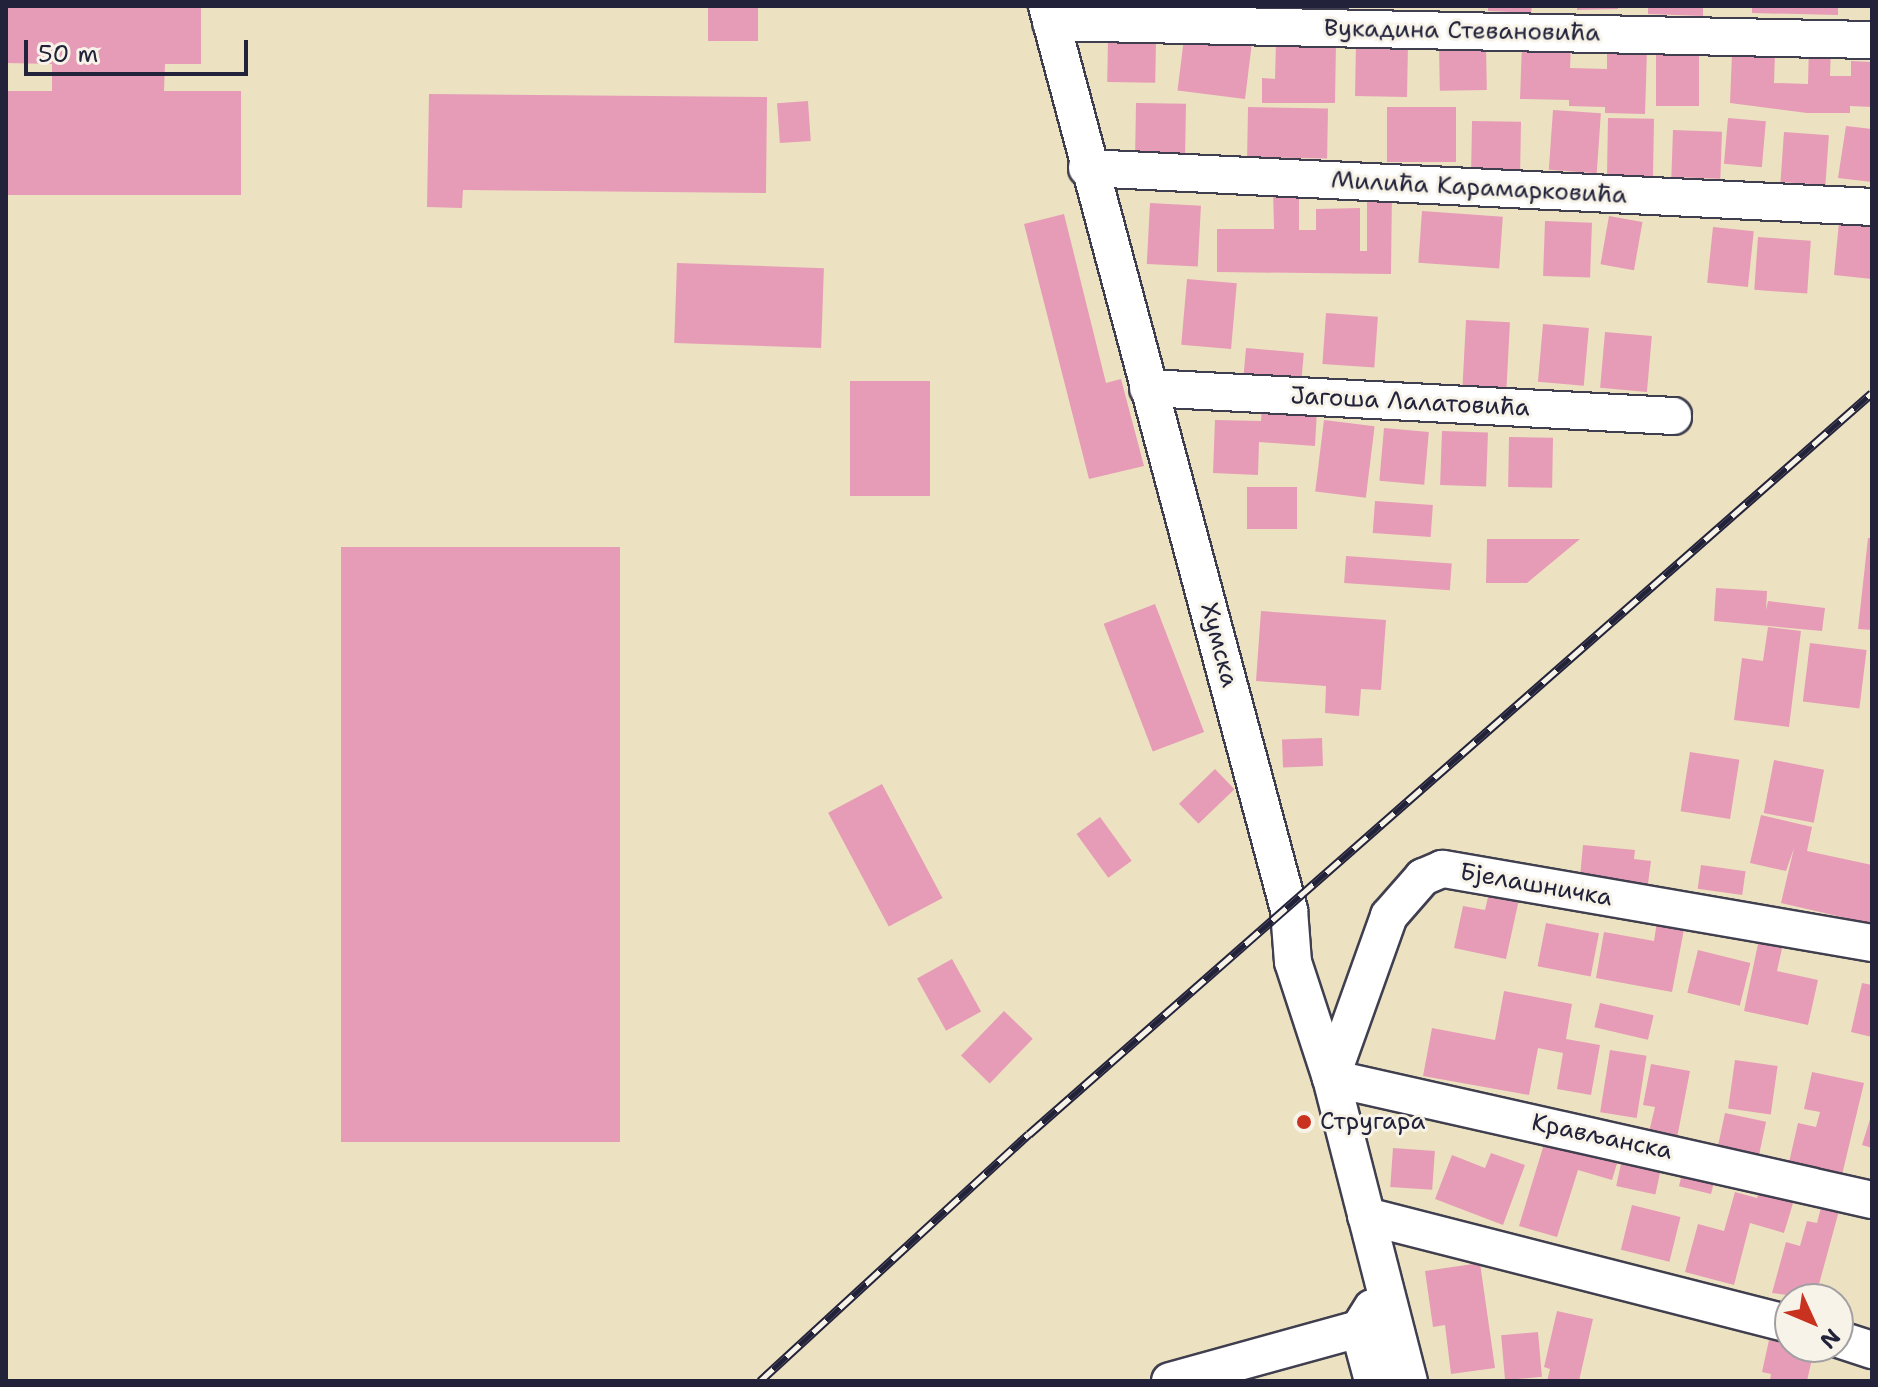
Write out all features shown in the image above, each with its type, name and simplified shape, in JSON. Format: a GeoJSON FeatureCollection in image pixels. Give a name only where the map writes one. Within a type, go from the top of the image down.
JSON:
{"type":"FeatureCollection","features":[{"type":"Feature","properties":{"kind":"street","name":"Вукадина Стевановића"},"geometry":{"type":"LineString","coordinates":[[1049,14],[1872,40]]}},
{"type":"Feature","properties":{"kind":"street","name":"Хумска"},"geometry":{"type":"LineString","coordinates":[[1049,14],[1087,168],[1289,910],[1293,962],[1331,1078],[1409,1381]]}},
{"type":"Feature","properties":{"kind":"street","name":"Милића Карамарковића"},"geometry":{"type":"LineString","coordinates":[[1087,168],[1872,207]]}},
{"type":"Feature","properties":{"kind":"street","name":"Јагоша Лалатовића"},"geometry":{"type":"LineString","coordinates":[[1148,388],[1673,416]]}},
{"type":"Feature","properties":{"kind":"street","name":"Бјелашничка"},"geometry":{"type":"LineString","coordinates":[[1331,1078],[1389,916],[1423,877],[1442,869],[1872,943]]}},
{"type":"Feature","properties":{"kind":"street","name":"Крављанска"},"geometry":{"type":"LineString","coordinates":[[1331,1078],[1872,1200]]}},
{"type":"Feature","properties":{"kind":"street"},"geometry":{"type":"LineString","coordinates":[[1366,1216],[1774,1320]]}},
{"type":"Feature","properties":{"kind":"street"},"geometry":{"type":"LineString","coordinates":[[1373,1381],[1359,1329],[1384,1285]]}},
{"type":"Feature","properties":{"kind":"street"},"geometry":{"type":"LineString","coordinates":[[1170,1381],[1359,1329]]}},
{"type":"Feature","properties":{"kind":"building"},"geometry":{"type":"Polygon","coordinates":[[[6,6],[201,6],[201,64],[165,64],[164,91],[241,91],[241,195],[6,195],[6,91],[52,91],[52,64],[6,63],[6,6]]]}},
{"type":"Feature","properties":{"kind":"building"},"geometry":{"type":"Polygon","coordinates":[[[708,6],[758,6],[758,41],[708,41],[708,6]]]}},
{"type":"Feature","properties":{"kind":"building"},"geometry":{"type":"Polygon","coordinates":[[[1488,6],[1532,6],[1531,13],[1488,11],[1488,6]]]}},
{"type":"Feature","properties":{"kind":"building"},"geometry":{"type":"Polygon","coordinates":[[[1577,6],[1618,6],[1618,9],[1577,10],[1577,6]]]}},
{"type":"Feature","properties":{"kind":"building"},"geometry":{"type":"Polygon","coordinates":[[[1648,6],[1703,6],[1703,16],[1648,14],[1648,6]]]}},
{"type":"Feature","properties":{"kind":"building"},"geometry":{"type":"Polygon","coordinates":[[[1752,6],[1838,6],[1838,15],[1752,13],[1752,6]]]}},
{"type":"Feature","properties":{"kind":"building"},"geometry":{"type":"Polygon","coordinates":[[[1108,38],[1156,39],[1155,83],[1107,82],[1108,38]]]}},
{"type":"Feature","properties":{"kind":"building"},"geometry":{"type":"Polygon","coordinates":[[[1184,38],[1251,46],[1245,99],[1178,91],[1184,38]]]}},
{"type":"Feature","properties":{"kind":"building"},"geometry":{"type":"Polygon","coordinates":[[[1276,42],[1336,42],[1335,103],[1262,103],[1262,78],[1275,79],[1276,42]]]}},
{"type":"Feature","properties":{"kind":"building"},"geometry":{"type":"Polygon","coordinates":[[[1356,42],[1408,43],[1407,97],[1355,96],[1356,42]]]}},
{"type":"Feature","properties":{"kind":"building"},"geometry":{"type":"Polygon","coordinates":[[[1486,43],[1487,90],[1440,91],[1439,44],[1486,43]]]}},
{"type":"Feature","properties":{"kind":"building"},"geometry":{"type":"Polygon","coordinates":[[[1522,44],[1571,46],[1570,68],[1607,69],[1607,49],[1647,50],[1645,114],[1605,113],[1605,107],[1569,106],[1569,100],[1520,99],[1522,44]]]}},
{"type":"Feature","properties":{"kind":"building"},"geometry":{"type":"Polygon","coordinates":[[[1809,44],[1831,45],[1830,76],[1851,76],[1851,61],[1872,62],[1872,107],[1850,106],[1850,113],[1807,113],[1730,103],[1732,53],[1775,54],[1774,83],[1808,84],[1809,44]]]}},
{"type":"Feature","properties":{"kind":"building"},"geometry":{"type":"Polygon","coordinates":[[[1656,53],[1699,53],[1699,106],[1656,106],[1656,53]]]}},
{"type":"Feature","properties":{"kind":"building"},"geometry":{"type":"Polygon","coordinates":[[[429,94],[767,97],[766,193],[463,190],[462,208],[427,207],[429,94]]]}},
{"type":"Feature","properties":{"kind":"building"},"geometry":{"type":"Polygon","coordinates":[[[808,101],[811,141],[780,143],[777,103],[808,101]]]}},
{"type":"Feature","properties":{"kind":"building"},"geometry":{"type":"Polygon","coordinates":[[[1136,103],[1186,104],[1185,155],[1135,154],[1136,103]]]}},
{"type":"Feature","properties":{"kind":"building"},"geometry":{"type":"Polygon","coordinates":[[[1248,107],[1328,108],[1327,158],[1247,157],[1248,107]]]}},
{"type":"Feature","properties":{"kind":"building"},"geometry":{"type":"Polygon","coordinates":[[[1387,107],[1456,107],[1456,162],[1387,162],[1387,107]]]}},
{"type":"Feature","properties":{"kind":"building"},"geometry":{"type":"Polygon","coordinates":[[[1553,110],[1601,113],[1597,173],[1549,170],[1553,110]]]}},
{"type":"Feature","properties":{"kind":"building"},"geometry":{"type":"Polygon","coordinates":[[[1608,118],[1654,119],[1653,183],[1607,182],[1608,118]]]}},
{"type":"Feature","properties":{"kind":"building"},"geometry":{"type":"Polygon","coordinates":[[[1728,118],[1766,121],[1762,167],[1724,164],[1728,118]]]}},
{"type":"Feature","properties":{"kind":"building"},"geometry":{"type":"Polygon","coordinates":[[[1472,121],[1521,122],[1520,172],[1471,171],[1472,121]]]}},
{"type":"Feature","properties":{"kind":"building"},"geometry":{"type":"Polygon","coordinates":[[[1846,126],[1872,129],[1872,182],[1838,178],[1846,126]]]}},
{"type":"Feature","properties":{"kind":"building"},"geometry":{"type":"Polygon","coordinates":[[[1673,130],[1722,132],[1720,179],[1671,177],[1673,130]]]}},
{"type":"Feature","properties":{"kind":"building"},"geometry":{"type":"Polygon","coordinates":[[[1784,132],[1829,135],[1825,185],[1781,182],[1784,132]]]}},
{"type":"Feature","properties":{"kind":"building"},"geometry":{"type":"Polygon","coordinates":[[[1299,186],[1299,230],[1316,230],[1316,209],[1360,208],[1360,251],[1367,251],[1367,188],[1392,189],[1391,274],[1217,272],[1217,229],[1274,229],[1273,187],[1299,186]]]}},
{"type":"Feature","properties":{"kind":"building"},"geometry":{"type":"Polygon","coordinates":[[[1150,203],[1201,206],[1198,267],[1147,264],[1150,203]]]}},
{"type":"Feature","properties":{"kind":"building"},"geometry":{"type":"Polygon","coordinates":[[[1422,211],[1503,217],[1499,269],[1418,263],[1422,211]]]}},
{"type":"Feature","properties":{"kind":"building"},"geometry":{"type":"Polygon","coordinates":[[[1064,214],[1106,383],[1121,379],[1144,466],[1089,479],[1024,224],[1064,214]]]}},
{"type":"Feature","properties":{"kind":"building"},"geometry":{"type":"Polygon","coordinates":[[[1609,216],[1642,222],[1634,270],[1600,264],[1609,216]]]}},
{"type":"Feature","properties":{"kind":"building"},"geometry":{"type":"Polygon","coordinates":[[[1545,221],[1592,223],[1590,278],[1543,276],[1545,221]]]}},
{"type":"Feature","properties":{"kind":"building"},"geometry":{"type":"Polygon","coordinates":[[[1839,222],[1872,225],[1872,279],[1834,275],[1839,222]]]}},
{"type":"Feature","properties":{"kind":"building"},"geometry":{"type":"Polygon","coordinates":[[[1713,227],[1754,231],[1748,287],[1707,283],[1713,227]]]}},
{"type":"Feature","properties":{"kind":"building"},"geometry":{"type":"Polygon","coordinates":[[[1758,237],[1811,241],[1807,294],[1754,290],[1758,237]]]}},
{"type":"Feature","properties":{"kind":"building"},"geometry":{"type":"Polygon","coordinates":[[[677,263],[824,268],[821,348],[674,343],[677,263]]]}},
{"type":"Feature","properties":{"kind":"building"},"geometry":{"type":"Polygon","coordinates":[[[1187,279],[1237,283],[1231,349],[1181,345],[1187,279]]]}},
{"type":"Feature","properties":{"kind":"building"},"geometry":{"type":"Polygon","coordinates":[[[1326,313],[1378,317],[1374,368],[1322,364],[1326,313]]]}},
{"type":"Feature","properties":{"kind":"building"},"geometry":{"type":"Polygon","coordinates":[[[1466,320],[1510,322],[1506,388],[1463,386],[1466,320]]]}},
{"type":"Feature","properties":{"kind":"building"},"geometry":{"type":"Polygon","coordinates":[[[1543,324],[1589,328],[1584,386],[1538,382],[1543,324]]]}},
{"type":"Feature","properties":{"kind":"building"},"geometry":{"type":"Polygon","coordinates":[[[1605,332],[1652,336],[1647,392],[1600,388],[1605,332]]]}},
{"type":"Feature","properties":{"kind":"building"},"geometry":{"type":"Polygon","coordinates":[[[1246,348],[1304,353],[1302,378],[1244,373],[1246,348]]]}},
{"type":"Feature","properties":{"kind":"building"},"geometry":{"type":"Polygon","coordinates":[[[850,381],[930,381],[930,496],[850,496],[850,381]]]}},
{"type":"Feature","properties":{"kind":"building"},"geometry":{"type":"Polygon","coordinates":[[[1262,406],[1317,410],[1315,446],[1259,442],[1258,475],[1213,473],[1215,420],[1261,421],[1262,406]]]}},
{"type":"Feature","properties":{"kind":"building"},"geometry":{"type":"Polygon","coordinates":[[[1324,420],[1375,426],[1366,498],[1315,491],[1324,420]]]}},
{"type":"Feature","properties":{"kind":"building"},"geometry":{"type":"Polygon","coordinates":[[[1384,428],[1429,432],[1424,485],[1379,481],[1384,428]]]}},
{"type":"Feature","properties":{"kind":"building"},"geometry":{"type":"Polygon","coordinates":[[[1442,431],[1488,433],[1486,487],[1440,485],[1442,431]]]}},
{"type":"Feature","properties":{"kind":"building"},"geometry":{"type":"Polygon","coordinates":[[[1509,437],[1553,438],[1552,488],[1508,487],[1509,437]]]}},
{"type":"Feature","properties":{"kind":"building"},"geometry":{"type":"Polygon","coordinates":[[[1247,487],[1297,487],[1297,529],[1247,529],[1247,487]]]}},
{"type":"Feature","properties":{"kind":"building"},"geometry":{"type":"Polygon","coordinates":[[[1375,501],[1433,505],[1431,537],[1373,533],[1375,501]]]}},
{"type":"Feature","properties":{"kind":"building"},"geometry":{"type":"Polygon","coordinates":[[[1868,538],[1872,538],[1872,630],[1858,629],[1868,538]]]}},
{"type":"Feature","properties":{"kind":"building"},"geometry":{"type":"Polygon","coordinates":[[[1487,539],[1580,539],[1527,583],[1486,583],[1487,539]]]}},
{"type":"Feature","properties":{"kind":"building"},"geometry":{"type":"Polygon","coordinates":[[[341,547],[620,547],[620,1142],[341,1142],[341,547]]]}},
{"type":"Feature","properties":{"kind":"building"},"geometry":{"type":"Polygon","coordinates":[[[1346,556],[1452,563],[1450,590],[1344,583],[1346,556]]]}},
{"type":"Feature","properties":{"kind":"building"},"geometry":{"type":"Polygon","coordinates":[[[1716,588],[1767,591],[1766,610],[1768,601],[1825,608],[1822,631],[1714,621],[1716,588]]]}},
{"type":"Feature","properties":{"kind":"building"},"geometry":{"type":"Polygon","coordinates":[[[1155,604],[1204,732],[1153,752],[1104,624],[1155,604]]]}},
{"type":"Feature","properties":{"kind":"building"},"geometry":{"type":"Polygon","coordinates":[[[1261,611],[1386,620],[1381,690],[1361,689],[1359,716],[1325,713],[1326,686],[1256,681],[1261,611]]]}},
{"type":"Feature","properties":{"kind":"building"},"geometry":{"type":"Polygon","coordinates":[[[1768,627],[1801,631],[1789,727],[1734,720],[1742,658],[1763,661],[1768,627]]]}},
{"type":"Feature","properties":{"kind":"building"},"geometry":{"type":"Polygon","coordinates":[[[1810,643],[1867,650],[1859,709],[1803,702],[1810,643]]]}},
{"type":"Feature","properties":{"kind":"building"},"geometry":{"type":"Polygon","coordinates":[[[1322,738],[1323,766],[1283,767],[1282,739],[1322,738]]]}},
{"type":"Feature","properties":{"kind":"building"},"geometry":{"type":"Polygon","coordinates":[[[1690,752],[1739,760],[1730,819],[1681,811],[1690,752]]]}},
{"type":"Feature","properties":{"kind":"building"},"geometry":{"type":"Polygon","coordinates":[[[1774,760],[1824,770],[1814,823],[1764,813],[1774,760]]]}},
{"type":"Feature","properties":{"kind":"building"},"geometry":{"type":"Polygon","coordinates":[[[1215,769],[1234,789],[1198,824],[1179,804],[1215,769]]]}},
{"type":"Feature","properties":{"kind":"building"},"geometry":{"type":"Polygon","coordinates":[[[882,784],[943,898],[889,927],[828,813],[882,784]]]}},
{"type":"Feature","properties":{"kind":"building"},"geometry":{"type":"Polygon","coordinates":[[[1761,815],[1812,827],[1807,851],[1872,865],[1872,924],[1781,903],[1794,848],[1786,871],[1750,863],[1761,815]]]}},
{"type":"Feature","properties":{"kind":"building"},"geometry":{"type":"Polygon","coordinates":[[[1100,817],[1132,861],[1108,878],[1077,834],[1100,817]]]}},
{"type":"Feature","properties":{"kind":"building"},"geometry":{"type":"Polygon","coordinates":[[[1583,845],[1635,850],[1634,859],[1651,861],[1648,884],[1580,877],[1583,845]]]}},
{"type":"Feature","properties":{"kind":"building"},"geometry":{"type":"Polygon","coordinates":[[[1701,865],[1746,871],[1742,895],[1698,889],[1701,865]]]}},
{"type":"Feature","properties":{"kind":"building"},"geometry":{"type":"Polygon","coordinates":[[[1491,884],[1521,890],[1506,959],[1454,948],[1463,906],[1485,910],[1491,884]]]}},
{"type":"Feature","properties":{"kind":"building"},"geometry":{"type":"Polygon","coordinates":[[[1658,915],[1686,919],[1672,992],[1596,978],[1604,932],[1654,941],[1658,915]]]}},
{"type":"Feature","properties":{"kind":"building"},"geometry":{"type":"Polygon","coordinates":[[[1546,923],[1599,933],[1591,976],[1538,966],[1546,923]]]}},
{"type":"Feature","properties":{"kind":"building"},"geometry":{"type":"Polygon","coordinates":[[[1759,939],[1783,944],[1777,971],[1818,980],[1808,1025],[1744,1011],[1759,939]]]}},
{"type":"Feature","properties":{"kind":"building"},"geometry":{"type":"Polygon","coordinates":[[[1698,950],[1750,963],[1740,1006],[1687,993],[1698,950]]]}},
{"type":"Feature","properties":{"kind":"building"},"geometry":{"type":"Polygon","coordinates":[[[952,959],[981,1011],[946,1031],[917,978],[952,959]]]}},
{"type":"Feature","properties":{"kind":"building"},"geometry":{"type":"Polygon","coordinates":[[[1862,983],[1872,985],[1872,1037],[1851,1032],[1862,983]]]}},
{"type":"Feature","properties":{"kind":"building"},"geometry":{"type":"Polygon","coordinates":[[[1504,991],[1572,1004],[1566,1039],[1600,1045],[1591,1095],[1557,1089],[1563,1053],[1538,1048],[1529,1095],[1423,1076],[1432,1028],[1495,1040],[1504,991]]]}},
{"type":"Feature","properties":{"kind":"building"},"geometry":{"type":"Polygon","coordinates":[[[1600,1003],[1654,1015],[1648,1040],[1594,1027],[1600,1003]]]}},
{"type":"Feature","properties":{"kind":"building"},"geometry":{"type":"Polygon","coordinates":[[[1004,1011],[1033,1039],[990,1083],[961,1056],[1004,1011]]]}},
{"type":"Feature","properties":{"kind":"building"},"geometry":{"type":"Polygon","coordinates":[[[1610,1050],[1647,1056],[1637,1118],[1600,1112],[1610,1050]]]}},
{"type":"Feature","properties":{"kind":"building"},"geometry":{"type":"Polygon","coordinates":[[[1735,1060],[1778,1066],[1771,1115],[1728,1109],[1735,1060]]]}},
{"type":"Feature","properties":{"kind":"building"},"geometry":{"type":"Polygon","coordinates":[[[1651,1064],[1690,1071],[1677,1138],[1649,1132],[1655,1107],[1643,1105],[1651,1064]]]}},
{"type":"Feature","properties":{"kind":"building"},"geometry":{"type":"Polygon","coordinates":[[[1812,1072],[1864,1083],[1841,1179],[1788,1167],[1798,1123],[1816,1127],[1820,1112],[1804,1109],[1812,1072]]]}},
{"type":"Feature","properties":{"kind":"building"},"geometry":{"type":"Polygon","coordinates":[[[1725,1113],[1766,1122],[1759,1155],[1718,1146],[1725,1113]]]}},
{"type":"Feature","properties":{"kind":"building"},"geometry":{"type":"Polygon","coordinates":[[[1872,1113],[1872,1148],[1862,1145],[1872,1113]]]}},
{"type":"Feature","properties":{"kind":"building"},"geometry":{"type":"Polygon","coordinates":[[[1548,1131],[1622,1147],[1612,1180],[1578,1170],[1557,1237],[1519,1226],[1548,1131]]]}},
{"type":"Feature","properties":{"kind":"building"},"geometry":{"type":"Polygon","coordinates":[[[1625,1145],[1664,1153],[1655,1194],[1616,1186],[1625,1145]]]}},
{"type":"Feature","properties":{"kind":"building"},"geometry":{"type":"Polygon","coordinates":[[[1393,1148],[1435,1151],[1432,1190],[1390,1187],[1393,1148]]]}},
{"type":"Feature","properties":{"kind":"building"},"geometry":{"type":"Polygon","coordinates":[[[1491,1153],[1525,1165],[1503,1225],[1435,1199],[1452,1155],[1485,1168],[1491,1153]]]}},
{"type":"Feature","properties":{"kind":"building"},"geometry":{"type":"Polygon","coordinates":[[[1686,1158],[1718,1166],[1711,1194],[1679,1186],[1686,1158]]]}},
{"type":"Feature","properties":{"kind":"building"},"geometry":{"type":"Polygon","coordinates":[[[1763,1179],[1797,1190],[1784,1233],[1750,1223],[1734,1285],[1685,1272],[1698,1224],[1724,1231],[1735,1192],[1757,1198],[1763,1179]]]}},
{"type":"Feature","properties":{"kind":"building"},"geometry":{"type":"Polygon","coordinates":[[[1825,1192],[1843,1196],[1819,1283],[1775,1283],[1786,1242],[1800,1246],[1807,1221],[1817,1223],[1825,1192]]]}},
{"type":"Feature","properties":{"kind":"building"},"geometry":{"type":"Polygon","coordinates":[[[1632,1205],[1681,1217],[1669,1262],[1621,1250],[1632,1205]]]}},
{"type":"Feature","properties":{"kind":"building"},"geometry":{"type":"Polygon","coordinates":[[[1480,1263],[1495,1368],[1451,1374],[1445,1325],[1433,1327],[1425,1271],[1480,1263]]]}},
{"type":"Feature","properties":{"kind":"building"},"geometry":{"type":"Polygon","coordinates":[[[1557,1311],[1593,1319],[1579,1381],[1547,1381],[1550,1369],[1544,1367],[1557,1311]]]}},
{"type":"Feature","properties":{"kind":"building"},"geometry":{"type":"Polygon","coordinates":[[[1538,1332],[1542,1377],[1505,1380],[1501,1335],[1538,1332]]]}},
{"type":"Feature","properties":{"kind":"building"},"geometry":{"type":"Polygon","coordinates":[[[1769,1340],[1774,1341],[1774,1363],[1811,1363],[1807,1381],[1770,1381],[1771,1374],[1762,1372],[1769,1340]]]}},
{"type":"Feature","properties":{"kind":"railway"},"geometry":{"type":"LineString","coordinates":[[760,1381],[1029,1134],[1872,393]]}},
{"type":"Feature","properties":{"kind":"place","name":"Стругара"},"geometry":{"type":"Point","coordinates":[1304,1122]}}]}
